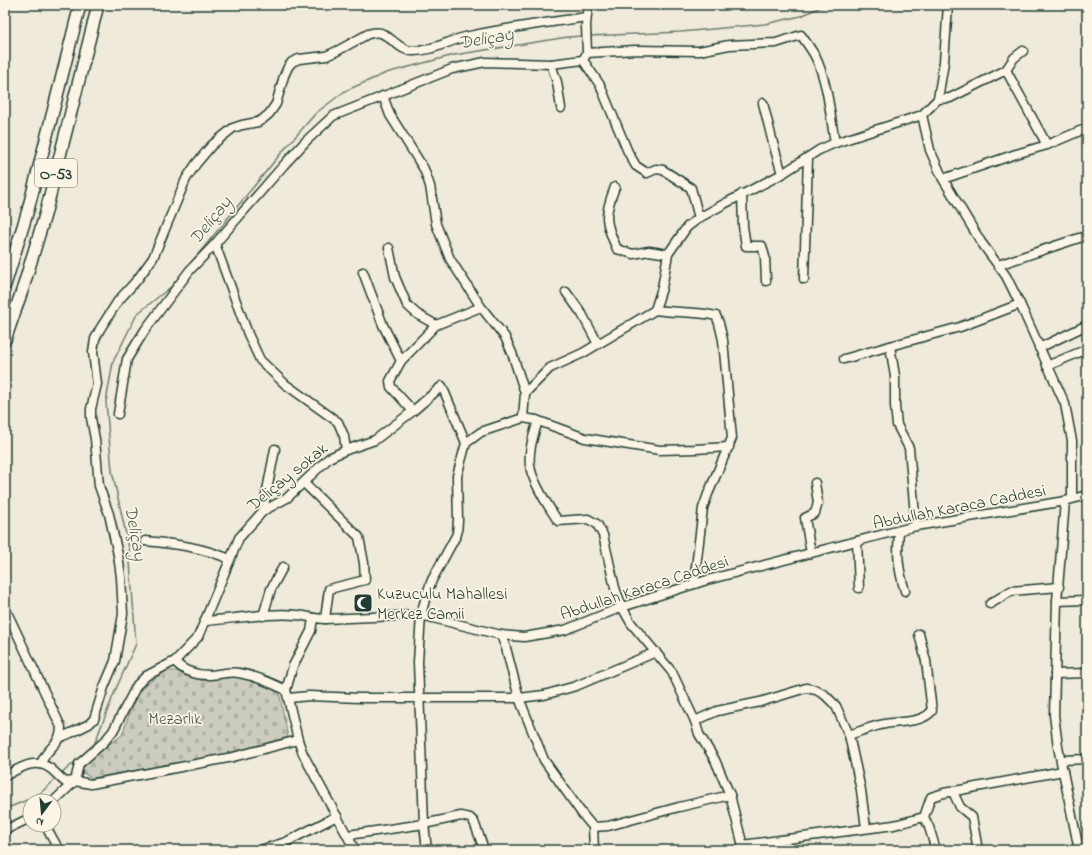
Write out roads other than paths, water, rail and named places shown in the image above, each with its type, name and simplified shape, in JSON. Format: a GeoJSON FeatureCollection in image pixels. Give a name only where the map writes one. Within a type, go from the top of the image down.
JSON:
{"type":"FeatureCollection","features":[{"type":"Feature","properties":{"kind":"highway","name":"O-53"},"geometry":{"type":"LineString","coordinates":[[5,285],[28,210],[80,5]]}},
{"type":"Feature","properties":{"kind":"highway","name":"O-53"},"geometry":{"type":"LineString","coordinates":[[5,340],[23,288],[45,215],[98,5]]}},
{"type":"Feature","properties":{"kind":"street"},"geometry":{"type":"LineString","coordinates":[[588,5],[585,53],[628,152],[636,166],[647,173],[656,169],[663,170],[691,188],[699,218]]}},
{"type":"Feature","properties":{"kind":"street"},"geometry":{"type":"LineString","coordinates":[[655,310],[662,288],[668,254],[687,227],[699,218],[782,174],[819,150],[835,143],[922,115],[938,99],[944,62],[948,5]]}},
{"type":"Feature","properties":{"kind":"street"},"geometry":{"type":"LineString","coordinates":[[59,738],[89,724],[94,719],[104,687],[115,661],[123,614],[118,555],[110,518],[99,486],[95,439],[91,418],[91,409],[97,384],[93,345],[100,329],[118,301],[137,280],[153,258],[186,179],[196,164],[212,145],[233,128],[258,122],[269,114],[276,104],[288,67],[292,62],[299,59],[326,56],[368,34],[373,33],[383,34],[398,45],[414,52],[463,37],[586,21]]}},
{"type":"Feature","properties":{"kind":"street"},"geometry":{"type":"LineString","coordinates":[[118,414],[127,359],[145,330],[190,270],[215,244],[283,166],[333,116],[452,69],[485,62],[551,64],[585,53],[636,50],[699,51],[729,45],[776,43],[801,35],[815,55],[820,68],[826,91],[835,143]]}},
{"type":"Feature","properties":{"kind":"street"},"geometry":{"type":"LineString","coordinates":[[938,99],[950,98],[1006,70],[1014,58],[1023,51]]}},
{"type":"Feature","properties":{"kind":"street"},"geometry":{"type":"LineString","coordinates":[[551,64],[557,82],[561,108]]}},
{"type":"Feature","properties":{"kind":"street"},"geometry":{"type":"LineString","coordinates":[[1006,70],[1047,145]]}},
{"type":"Feature","properties":{"kind":"street"},"geometry":{"type":"LineString","coordinates":[[383,96],[390,115],[424,169],[430,186],[436,224],[450,259],[481,307],[505,337],[512,353],[525,393],[523,418]]}},
{"type":"Feature","properties":{"kind":"street"},"geometry":{"type":"LineString","coordinates":[[763,103],[782,174]]}},
{"type":"Feature","properties":{"kind":"street"},"geometry":{"type":"LineString","coordinates":[[922,115],[930,150],[943,179],[952,196],[1006,276],[1065,404],[1072,441],[1068,500],[1057,601],[1054,715],[1058,747],[1062,760],[1063,772],[1079,850]]}},
{"type":"Feature","properties":{"kind":"street"},"geometry":{"type":"LineString","coordinates":[[943,179],[1009,156],[1047,145],[1087,128]]}},
{"type":"Feature","properties":{"kind":"street"},"geometry":{"type":"LineString","coordinates":[[804,279],[808,158]]}},
{"type":"Feature","properties":{"kind":"street"},"geometry":{"type":"LineString","coordinates":[[615,187],[610,199],[606,223],[617,249],[633,254],[649,251],[668,254]]}},
{"type":"Feature","properties":{"kind":"street"},"geometry":{"type":"LineString","coordinates":[[742,194],[743,226],[746,246],[762,246],[765,257],[766,281]]}},
{"type":"Feature","properties":{"kind":"street"},"geometry":{"type":"LineString","coordinates":[[998,266],[1079,238],[1087,237]]}},
{"type":"Feature","properties":{"kind":"street"},"geometry":{"type":"LineString","coordinates":[[215,244],[248,334],[260,360],[285,384],[338,422],[344,436],[346,450]]}},
{"type":"Feature","properties":{"kind":"street"},"geometry":{"type":"LineString","coordinates":[[389,248],[395,278],[407,305],[417,314],[436,325]]}},
{"type":"Feature","properties":{"kind":"street"},"geometry":{"type":"LineString","coordinates":[[363,272],[383,325],[401,361]]}},
{"type":"Feature","properties":{"kind":"street"},"geometry":{"type":"LineString","coordinates":[[566,292],[582,314],[598,344]]}},
{"type":"Feature","properties":{"kind":"street"},"geometry":{"type":"LineString","coordinates":[[844,359],[960,327],[1020,304]]}},
{"type":"Feature","properties":{"kind":"street"},"geometry":{"type":"LineString","coordinates":[[414,411],[391,387],[390,381],[401,361],[436,325],[481,307]]}},
{"type":"Feature","properties":{"kind":"street"},"geometry":{"type":"LineString","coordinates":[[525,393],[550,368],[583,353],[655,310],[672,313],[706,314],[716,316],[723,340],[732,438],[703,508],[694,584]]}},
{"type":"Feature","properties":{"kind":"street"},"geometry":{"type":"LineString","coordinates":[[1039,348],[1087,324]]}},
{"type":"Feature","properties":{"kind":"street"},"geometry":{"type":"LineString","coordinates":[[890,346],[895,376],[895,406],[897,424],[908,448],[916,526]]}},
{"type":"Feature","properties":{"kind":"street"},"geometry":{"type":"LineString","coordinates":[[1047,366],[1087,349]]}},
{"type":"Feature","properties":{"kind":"street","name":"Deliçay sokak"},"geometry":{"type":"LineString","coordinates":[[75,781],[79,764],[104,742],[113,731],[137,685],[146,676],[175,661],[198,637],[239,538],[263,511],[287,498],[329,458],[346,450],[375,440],[414,411],[442,386],[466,443]]}},
{"type":"Feature","properties":{"kind":"street"},"geometry":{"type":"LineString","coordinates":[[427,850],[424,824],[418,662],[421,614],[432,580],[457,534],[457,476],[466,443],[481,432],[523,418],[536,420],[585,438],[652,448],[695,449],[729,447]]}},
{"type":"Feature","properties":{"kind":"street"},"geometry":{"type":"LineString","coordinates":[[536,420],[537,424],[531,450],[530,465],[536,480],[558,521],[588,519],[597,524],[603,535],[615,588],[622,607],[631,623],[672,672],[695,721],[699,734],[715,760],[730,795],[743,847],[894,825],[924,818]]}},
{"type":"Feature","properties":{"kind":"street"},"geometry":{"type":"LineString","coordinates":[[263,511],[276,449]]}},
{"type":"Feature","properties":{"kind":"street"},"geometry":{"type":"LineString","coordinates":[[304,483],[359,537],[364,564],[365,580],[329,589],[325,619]]}},
{"type":"Feature","properties":{"kind":"street"},"geometry":{"type":"LineString","coordinates":[[811,553],[805,518],[815,513],[818,503],[815,483]]}},
{"type":"Feature","properties":{"kind":"street","name":"Abdullah Karaca Caddesi"},"geometry":{"type":"LineString","coordinates":[[205,621],[263,616],[298,615],[313,619],[325,619],[421,614],[501,635],[524,637],[565,630],[622,607],[694,584],[916,526],[1068,500],[1087,495]]}},
{"type":"Feature","properties":{"kind":"street"},"geometry":{"type":"LineString","coordinates":[[899,531],[897,549],[899,571],[905,591]]}},
{"type":"Feature","properties":{"kind":"street"},"geometry":{"type":"LineString","coordinates":[[145,540],[181,544],[212,551],[230,559]]}},
{"type":"Feature","properties":{"kind":"street"},"geometry":{"type":"LineString","coordinates":[[857,541],[858,588]]}},
{"type":"Feature","properties":{"kind":"street"},"geometry":{"type":"LineString","coordinates":[[263,616],[271,589],[283,567]]}},
{"type":"Feature","properties":{"kind":"street"},"geometry":{"type":"LineString","coordinates":[[990,604],[1011,591],[1059,587]]}},
{"type":"Feature","properties":{"kind":"street"},"geometry":{"type":"LineString","coordinates":[[1057,601],[1087,600]]}},
{"type":"Feature","properties":{"kind":"street"},"geometry":{"type":"LineString","coordinates":[[5,608],[61,727],[58,741],[44,756],[41,764]]}},
{"type":"Feature","properties":{"kind":"street"},"geometry":{"type":"LineString","coordinates":[[313,619],[311,631],[293,666],[287,694],[298,740],[303,754],[355,850]]}},
{"type":"Feature","properties":{"kind":"street"},"geometry":{"type":"LineString","coordinates":[[849,735],[885,724],[927,717],[932,711],[926,661],[918,634]]}},
{"type":"Feature","properties":{"kind":"street"},"geometry":{"type":"LineString","coordinates":[[501,635],[506,648],[519,698],[544,760],[582,815],[593,827],[594,850]]}},
{"type":"Feature","properties":{"kind":"street"},"geometry":{"type":"LineString","coordinates":[[175,661],[182,669],[198,674],[208,675],[238,673],[260,679],[287,694],[360,698],[519,698],[544,695],[576,686],[656,652]]}},
{"type":"Feature","properties":{"kind":"street"},"geometry":{"type":"LineString","coordinates":[[1055,674],[1087,673]]}},
{"type":"Feature","properties":{"kind":"street"},"geometry":{"type":"LineString","coordinates":[[695,721],[717,711],[760,702],[806,688],[821,692],[836,706],[849,735],[862,790],[866,828]]}},
{"type":"Feature","properties":{"kind":"street"},"geometry":{"type":"LineString","coordinates":[[5,776],[32,763],[41,764],[50,768],[65,782],[75,781],[92,784],[233,758],[298,740]]}},
{"type":"Feature","properties":{"kind":"street"},"geometry":{"type":"LineString","coordinates":[[1062,760],[1087,759]]}},
{"type":"Feature","properties":{"kind":"street"},"geometry":{"type":"LineString","coordinates":[[936,850],[929,827],[924,818],[931,797],[1063,772]]}},
{"type":"Feature","properties":{"kind":"street"},"geometry":{"type":"LineString","coordinates":[[62,793],[75,781]]}},
{"type":"Feature","properties":{"kind":"street"},"geometry":{"type":"LineString","coordinates":[[953,792],[960,807],[972,817],[978,850]]}},
{"type":"Feature","properties":{"kind":"street"},"geometry":{"type":"LineString","coordinates":[[593,827],[608,826],[730,795]]}},
{"type":"Feature","properties":{"kind":"street"},"geometry":{"type":"LineString","coordinates":[[260,850],[286,842],[337,816]]}},
{"type":"Feature","properties":{"kind":"street"},"geometry":{"type":"LineString","coordinates":[[348,835],[424,824],[461,816],[470,818],[474,822],[484,849]]}},
{"type":"Feature","properties":{"kind":"street"},"geometry":{"type":"LineString","coordinates":[[5,830],[22,822]]}},
{"type":"Feature","properties":{"kind":"street"},"geometry":{"type":"LineString","coordinates":[[49,833],[59,850]]}},
{"type":"Feature","properties":{"kind":"waterway","name":"Deliçay"},"geometry":{"type":"LineString","coordinates":[[589,36],[681,32],[765,24],[801,16],[825,5]]}},
{"type":"Feature","properties":{"kind":"waterway","name":"Deliçay"},"geometry":{"type":"LineString","coordinates":[[60,775],[94,745],[115,691],[136,644],[129,548],[112,471],[106,402],[113,362],[137,314],[172,286],[316,113],[345,91],[386,73],[454,55],[583,36]]}},
{"type":"Feature","properties":{"kind":"waterway","name":"Deliçay"},"geometry":{"type":"LineString","coordinates":[[5,809],[37,796],[56,779]]}},
{"type":"Feature","properties":{"kind":"place","name":"Kuzuculu Mahallesi Merkez Camii"},"geometry":{"type":"Point","coordinates":[363,603]}},
{"type":"Feature","properties":{"kind":"park label","name":"Mezarlık"},"geometry":{"type":"Point","coordinates":[175,718]}}]}
